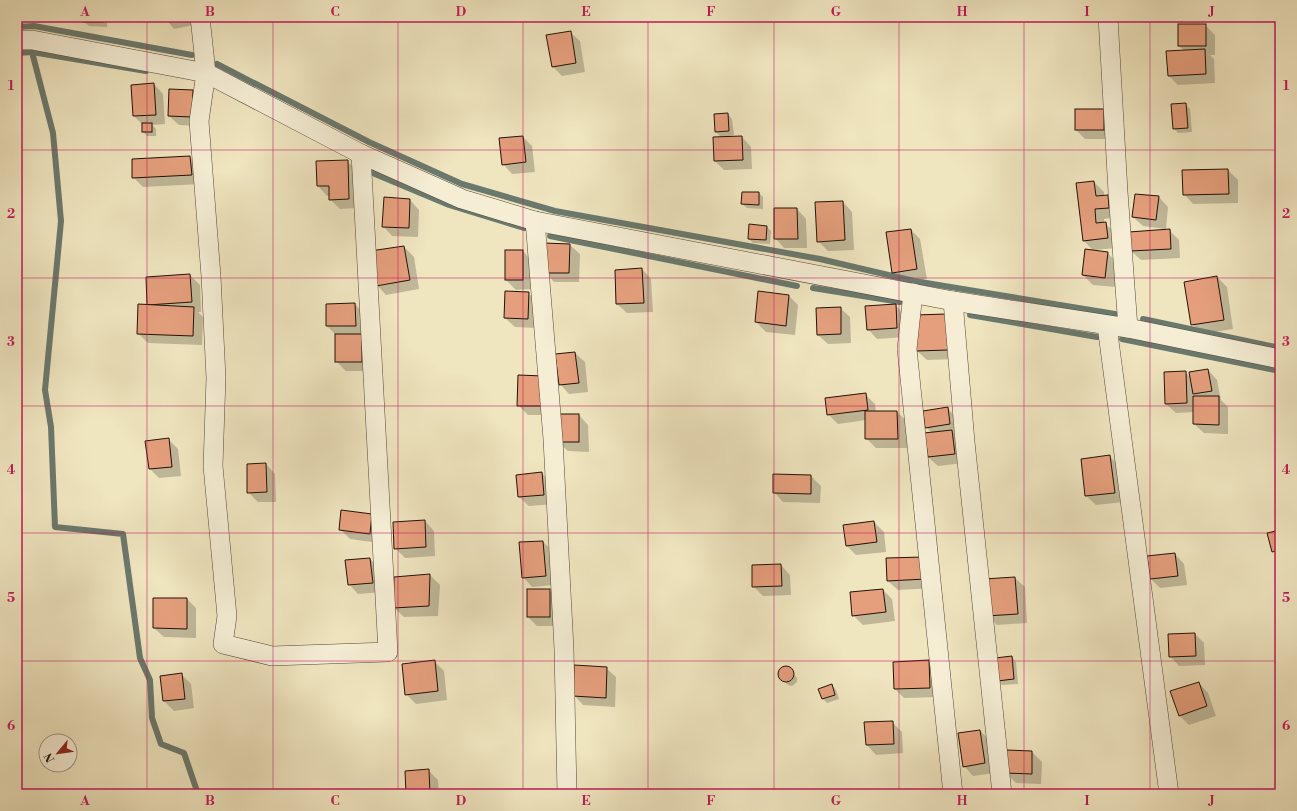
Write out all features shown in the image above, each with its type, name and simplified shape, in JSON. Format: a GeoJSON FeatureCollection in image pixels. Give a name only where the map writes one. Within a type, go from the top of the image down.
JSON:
{"type":"FeatureCollection","features":[{"type":"Feature","properties":{"kind":"street"},"geometry":{"type":"LineString","coordinates":[[200,17],[206,73],[199,121],[211,276],[216,378],[213,466],[227,616],[223,644],[272,656],[388,652],[361,154]]}},
{"type":"Feature","properties":{"kind":"street"},"geometry":{"type":"LineString","coordinates":[[1108,17],[1117,184],[1128,328]]}},
{"type":"Feature","properties":{"kind":"street"},"geometry":{"type":"LineString","coordinates":[[17,40],[32,40],[206,73],[361,154],[462,199],[534,221],[953,301],[1107,326],[1128,328],[1280,359]]}},
{"type":"Feature","properties":{"kind":"street"},"geometry":{"type":"LineString","coordinates":[[534,221],[554,454],[564,649],[567,794]]}},
{"type":"Feature","properties":{"kind":"street"},"geometry":{"type":"LineString","coordinates":[[913,293],[907,349],[953,794]]}},
{"type":"Feature","properties":{"kind":"street"},"geometry":{"type":"LineString","coordinates":[[953,301],[965,442],[1002,794]]}},
{"type":"Feature","properties":{"kind":"street"},"geometry":{"type":"LineString","coordinates":[[1107,326],[1169,794]]}},
{"type":"Feature","properties":{"kind":"building"},"geometry":{"type":"Polygon","coordinates":[[[83,17],[103,17],[103,22],[83,22],[83,17]]]}},
{"type":"Feature","properties":{"kind":"building"},"geometry":{"type":"Polygon","coordinates":[[[163,17],[179,17],[164,20],[163,17]]]}},
{"type":"Feature","properties":{"kind":"building"},"geometry":{"type":"Polygon","coordinates":[[[1178,24],[1206,24],[1206,46],[1178,46],[1178,24]]]}},
{"type":"Feature","properties":{"kind":"building"},"geometry":{"type":"Polygon","coordinates":[[[571,31],[576,63],[552,67],[546,35],[571,31]]]}},
{"type":"Feature","properties":{"kind":"building"},"geometry":{"type":"Polygon","coordinates":[[[1205,49],[1206,74],[1168,76],[1166,51],[1205,49]]]}},
{"type":"Feature","properties":{"kind":"building"},"geometry":{"type":"Polygon","coordinates":[[[154,83],[156,115],[133,116],[131,85],[154,83]]]}},
{"type":"Feature","properties":{"kind":"building"},"geometry":{"type":"Polygon","coordinates":[[[169,89],[193,90],[192,117],[168,116],[169,89]]]}},
{"type":"Feature","properties":{"kind":"building"},"geometry":{"type":"Polygon","coordinates":[[[1186,103],[1188,128],[1173,129],[1171,104],[1186,103]]]}},
{"type":"Feature","properties":{"kind":"building"},"geometry":{"type":"Polygon","coordinates":[[[1075,109],[1104,109],[1104,130],[1075,130],[1075,109]]]}},
{"type":"Feature","properties":{"kind":"building"},"geometry":{"type":"Polygon","coordinates":[[[728,113],[729,131],[715,132],[714,114],[728,113]]]}},
{"type":"Feature","properties":{"kind":"building"},"geometry":{"type":"Polygon","coordinates":[[[142,123],[152,123],[152,132],[142,132],[142,123]]]}},
{"type":"Feature","properties":{"kind":"building"},"geometry":{"type":"Polygon","coordinates":[[[523,136],[526,162],[502,165],[499,138],[523,136]]]}},
{"type":"Feature","properties":{"kind":"building"},"geometry":{"type":"Polygon","coordinates":[[[742,136],[743,160],[714,161],[713,137],[742,136]]]}},
{"type":"Feature","properties":{"kind":"building"},"geometry":{"type":"Polygon","coordinates":[[[190,156],[192,175],[132,178],[132,159],[190,156]]]}},
{"type":"Feature","properties":{"kind":"building"},"geometry":{"type":"Polygon","coordinates":[[[348,160],[349,199],[329,200],[329,186],[317,186],[316,161],[348,160]]]}},
{"type":"Feature","properties":{"kind":"building"},"geometry":{"type":"Polygon","coordinates":[[[1228,169],[1229,194],[1183,195],[1182,170],[1228,169]]]}},
{"type":"Feature","properties":{"kind":"building"},"geometry":{"type":"Polygon","coordinates":[[[1094,181],[1096,196],[1108,195],[1109,208],[1095,209],[1096,223],[1106,222],[1108,238],[1083,241],[1076,183],[1094,181]]]}},
{"type":"Feature","properties":{"kind":"building"},"geometry":{"type":"Polygon","coordinates":[[[742,192],[759,192],[759,205],[741,204],[742,192]]]}},
{"type":"Feature","properties":{"kind":"building"},"geometry":{"type":"Polygon","coordinates":[[[1135,194],[1159,196],[1156,220],[1132,217],[1135,194]]]}},
{"type":"Feature","properties":{"kind":"building"},"geometry":{"type":"Polygon","coordinates":[[[384,197],[410,199],[409,228],[382,227],[384,197]]]}},
{"type":"Feature","properties":{"kind":"building"},"geometry":{"type":"Polygon","coordinates":[[[843,201],[845,240],[817,242],[815,202],[843,201]]]}},
{"type":"Feature","properties":{"kind":"building"},"geometry":{"type":"Polygon","coordinates":[[[774,208],[797,208],[798,239],[774,239],[774,208]]]}},
{"type":"Feature","properties":{"kind":"building"},"geometry":{"type":"Polygon","coordinates":[[[749,224],[767,226],[766,240],[748,239],[749,224]]]}},
{"type":"Feature","properties":{"kind":"building"},"geometry":{"type":"Polygon","coordinates":[[[911,229],[917,269],[892,273],[886,232],[911,229]]]}},
{"type":"Feature","properties":{"kind":"building"},"geometry":{"type":"Polygon","coordinates":[[[1170,229],[1171,249],[1130,251],[1129,232],[1170,229]]]}},
{"type":"Feature","properties":{"kind":"building"},"geometry":{"type":"Polygon","coordinates":[[[544,243],[570,244],[569,273],[544,273],[544,243]]]}},
{"type":"Feature","properties":{"kind":"building"},"geometry":{"type":"Polygon","coordinates":[[[404,246],[410,280],[376,286],[370,251],[404,246]]]}},
{"type":"Feature","properties":{"kind":"building"},"geometry":{"type":"Polygon","coordinates":[[[1085,249],[1108,252],[1105,278],[1082,275],[1085,249]]]}},
{"type":"Feature","properties":{"kind":"building"},"geometry":{"type":"Polygon","coordinates":[[[505,250],[523,250],[523,280],[505,280],[505,250]]]}},
{"type":"Feature","properties":{"kind":"building"},"geometry":{"type":"Polygon","coordinates":[[[642,268],[644,303],[616,304],[615,270],[642,268]]]}},
{"type":"Feature","properties":{"kind":"building"},"geometry":{"type":"Polygon","coordinates":[[[190,274],[192,302],[147,305],[146,277],[190,274]]]}},
{"type":"Feature","properties":{"kind":"building"},"geometry":{"type":"Polygon","coordinates":[[[1217,276],[1224,320],[1191,325],[1184,282],[1217,276]]]}},
{"type":"Feature","properties":{"kind":"building"},"geometry":{"type":"Polygon","coordinates":[[[505,291],[529,292],[528,319],[504,318],[505,291]]]}},
{"type":"Feature","properties":{"kind":"building"},"geometry":{"type":"Polygon","coordinates":[[[758,291],[789,295],[786,326],[755,322],[758,291]]]}},
{"type":"Feature","properties":{"kind":"building"},"geometry":{"type":"Polygon","coordinates":[[[355,303],[356,326],[326,326],[326,304],[355,303]]]}},
{"type":"Feature","properties":{"kind":"building"},"geometry":{"type":"Polygon","coordinates":[[[138,304],[194,307],[193,336],[137,334],[138,304]]]}},
{"type":"Feature","properties":{"kind":"building"},"geometry":{"type":"Polygon","coordinates":[[[896,304],[897,328],[867,330],[865,306],[896,304]]]}},
{"type":"Feature","properties":{"kind":"building"},"geometry":{"type":"Polygon","coordinates":[[[841,307],[841,334],[817,335],[816,308],[841,307]]]}},
{"type":"Feature","properties":{"kind":"building"},"geometry":{"type":"Polygon","coordinates":[[[946,314],[948,350],[916,351],[915,315],[946,314]]]}},
{"type":"Feature","properties":{"kind":"building"},"geometry":{"type":"Polygon","coordinates":[[[335,334],[362,334],[362,362],[335,362],[335,334]]]}},
{"type":"Feature","properties":{"kind":"building"},"geometry":{"type":"Polygon","coordinates":[[[575,352],[579,383],[559,385],[555,354],[575,352]]]}},
{"type":"Feature","properties":{"kind":"building"},"geometry":{"type":"Polygon","coordinates":[[[1208,369],[1212,391],[1193,394],[1189,372],[1208,369]]]}},
{"type":"Feature","properties":{"kind":"building"},"geometry":{"type":"Polygon","coordinates":[[[1186,371],[1187,403],[1165,404],[1164,372],[1186,371]]]}},
{"type":"Feature","properties":{"kind":"building"},"geometry":{"type":"Polygon","coordinates":[[[518,375],[543,376],[542,406],[517,406],[518,375]]]}},
{"type":"Feature","properties":{"kind":"building"},"geometry":{"type":"Polygon","coordinates":[[[866,393],[868,410],[827,415],[825,398],[866,393]]]}},
{"type":"Feature","properties":{"kind":"building"},"geometry":{"type":"Polygon","coordinates":[[[1193,396],[1219,396],[1219,425],[1193,424],[1193,396]]]}},
{"type":"Feature","properties":{"kind":"building"},"geometry":{"type":"Polygon","coordinates":[[[948,407],[950,424],[925,428],[923,411],[948,407]]]}},
{"type":"Feature","properties":{"kind":"building"},"geometry":{"type":"Polygon","coordinates":[[[865,411],[897,411],[898,439],[865,439],[865,411]]]}},
{"type":"Feature","properties":{"kind":"building"},"geometry":{"type":"Polygon","coordinates":[[[557,414],[579,414],[579,442],[557,442],[557,414]]]}},
{"type":"Feature","properties":{"kind":"building"},"geometry":{"type":"Polygon","coordinates":[[[952,430],[955,454],[928,457],[924,433],[952,430]]]}},
{"type":"Feature","properties":{"kind":"building"},"geometry":{"type":"Polygon","coordinates":[[[169,438],[172,467],[149,469],[145,441],[169,438]]]}},
{"type":"Feature","properties":{"kind":"building"},"geometry":{"type":"Polygon","coordinates":[[[1110,455],[1115,493],[1085,496],[1081,459],[1110,455]]]}},
{"type":"Feature","properties":{"kind":"building"},"geometry":{"type":"Polygon","coordinates":[[[266,463],[267,492],[247,493],[247,464],[266,463]]]}},
{"type":"Feature","properties":{"kind":"building"},"geometry":{"type":"Polygon","coordinates":[[[542,472],[544,495],[518,497],[516,475],[542,472]]]}},
{"type":"Feature","properties":{"kind":"building"},"geometry":{"type":"Polygon","coordinates":[[[773,474],[811,475],[811,494],[773,493],[773,474]]]}},
{"type":"Feature","properties":{"kind":"building"},"geometry":{"type":"Polygon","coordinates":[[[341,510],[372,514],[370,534],[339,530],[341,510]]]}},
{"type":"Feature","properties":{"kind":"building"},"geometry":{"type":"Polygon","coordinates":[[[425,520],[426,547],[394,549],[393,522],[425,520]]]}},
{"type":"Feature","properties":{"kind":"building"},"geometry":{"type":"Polygon","coordinates":[[[874,521],[877,542],[846,546],[843,525],[874,521]]]}},
{"type":"Feature","properties":{"kind":"building"},"geometry":{"type":"Polygon","coordinates":[[[1280,530],[1280,550],[1272,552],[1267,533],[1280,530]]]}},
{"type":"Feature","properties":{"kind":"building"},"geometry":{"type":"Polygon","coordinates":[[[543,541],[546,576],[522,578],[519,542],[543,541]]]}},
{"type":"Feature","properties":{"kind":"building"},"geometry":{"type":"Polygon","coordinates":[[[1175,553],[1178,576],[1150,579],[1147,556],[1175,553]]]}},
{"type":"Feature","properties":{"kind":"building"},"geometry":{"type":"Polygon","coordinates":[[[924,557],[926,579],[887,581],[886,558],[924,557]]]}},
{"type":"Feature","properties":{"kind":"building"},"geometry":{"type":"Polygon","coordinates":[[[370,558],[373,583],[348,585],[345,560],[370,558]]]}},
{"type":"Feature","properties":{"kind":"building"},"geometry":{"type":"Polygon","coordinates":[[[781,564],[782,586],[752,587],[752,565],[781,564]]]}},
{"type":"Feature","properties":{"kind":"building"},"geometry":{"type":"Polygon","coordinates":[[[430,574],[429,606],[393,608],[394,577],[430,574]]]}},
{"type":"Feature","properties":{"kind":"building"},"geometry":{"type":"Polygon","coordinates":[[[1015,577],[1018,614],[986,616],[984,579],[1015,577]]]}},
{"type":"Feature","properties":{"kind":"building"},"geometry":{"type":"Polygon","coordinates":[[[527,589],[550,589],[550,617],[527,617],[527,589]]]}},
{"type":"Feature","properties":{"kind":"building"},"geometry":{"type":"Polygon","coordinates":[[[883,589],[886,612],[852,616],[850,592],[883,589]]]}},
{"type":"Feature","properties":{"kind":"building"},"geometry":{"type":"Polygon","coordinates":[[[153,598],[187,598],[187,629],[153,628],[153,598]]]}},
{"type":"Feature","properties":{"kind":"building"},"geometry":{"type":"Polygon","coordinates":[[[1195,633],[1196,656],[1169,657],[1168,634],[1195,633]]]}},
{"type":"Feature","properties":{"kind":"building"},"geometry":{"type":"Polygon","coordinates":[[[1012,656],[1014,679],[997,681],[995,658],[1012,656]]]}},
{"type":"Feature","properties":{"kind":"building"},"geometry":{"type":"Polygon","coordinates":[[[435,660],[438,691],[405,695],[402,664],[435,660]]]}},
{"type":"Feature","properties":{"kind":"building"},"geometry":{"type":"Polygon","coordinates":[[[929,660],[930,688],[894,689],[893,662],[929,660]]]}},
{"type":"Feature","properties":{"kind":"building"},"geometry":{"type":"Polygon","coordinates":[[[574,665],[607,667],[606,698],[573,696],[574,665]]]}},
{"type":"Feature","properties":{"kind":"building"},"geometry":{"type":"Polygon","coordinates":[[[786,666],[793,671],[794,674],[789,681],[786,682],[779,677],[778,674],[783,667],[786,666]]]}},
{"type":"Feature","properties":{"kind":"building"},"geometry":{"type":"Polygon","coordinates":[[[182,673],[185,699],[163,701],[160,676],[182,673]]]}},
{"type":"Feature","properties":{"kind":"building"},"geometry":{"type":"Polygon","coordinates":[[[1199,682],[1207,706],[1179,716],[1170,691],[1199,682]]]}},
{"type":"Feature","properties":{"kind":"building"},"geometry":{"type":"Polygon","coordinates":[[[832,684],[835,695],[822,699],[818,689],[832,684]]]}},
{"type":"Feature","properties":{"kind":"building"},"geometry":{"type":"Polygon","coordinates":[[[893,721],[894,744],[866,745],[864,722],[893,721]]]}},
{"type":"Feature","properties":{"kind":"building"},"geometry":{"type":"Polygon","coordinates":[[[980,730],[985,763],[963,767],[958,733],[980,730]]]}},
{"type":"Feature","properties":{"kind":"building"},"geometry":{"type":"Polygon","coordinates":[[[1006,750],[1032,751],[1032,774],[1005,773],[1006,750]]]}},
{"type":"Feature","properties":{"kind":"building"},"geometry":{"type":"Polygon","coordinates":[[[429,769],[430,794],[406,794],[405,771],[429,769]]]}},
{"type":"Feature","properties":{"kind":"waterway"},"geometry":{"type":"LineString","coordinates":[[17,27],[34,26],[192,55]]}},
{"type":"Feature","properties":{"kind":"waterway"},"geometry":{"type":"LineString","coordinates":[[32,52],[53,133],[61,221],[45,390],[51,427],[55,527],[123,534],[140,658],[150,680],[152,718],[161,744],[184,753],[198,794]]}},
{"type":"Feature","properties":{"kind":"waterway"},"geometry":{"type":"LineString","coordinates":[[17,53],[32,52],[146,71]]}},
{"type":"Feature","properties":{"kind":"waterway"},"geometry":{"type":"LineString","coordinates":[[217,64],[369,142],[462,184],[555,211],[820,259],[914,281],[1115,314]]}},
{"type":"Feature","properties":{"kind":"waterway"},"geometry":{"type":"LineString","coordinates":[[365,167],[375,174],[449,205],[524,228]]}},
{"type":"Feature","properties":{"kind":"waterway"},"geometry":{"type":"LineString","coordinates":[[550,236],[797,286]]}},
{"type":"Feature","properties":{"kind":"waterway"},"geometry":{"type":"LineString","coordinates":[[813,288],[900,302]]}},
{"type":"Feature","properties":{"kind":"waterway"},"geometry":{"type":"LineString","coordinates":[[970,315],[1097,337]]}},
{"type":"Feature","properties":{"kind":"waterway"},"geometry":{"type":"LineString","coordinates":[[1143,319],[1280,348]]}},
{"type":"Feature","properties":{"kind":"waterway"},"geometry":{"type":"LineString","coordinates":[[1122,339],[1280,371]]}}]}
